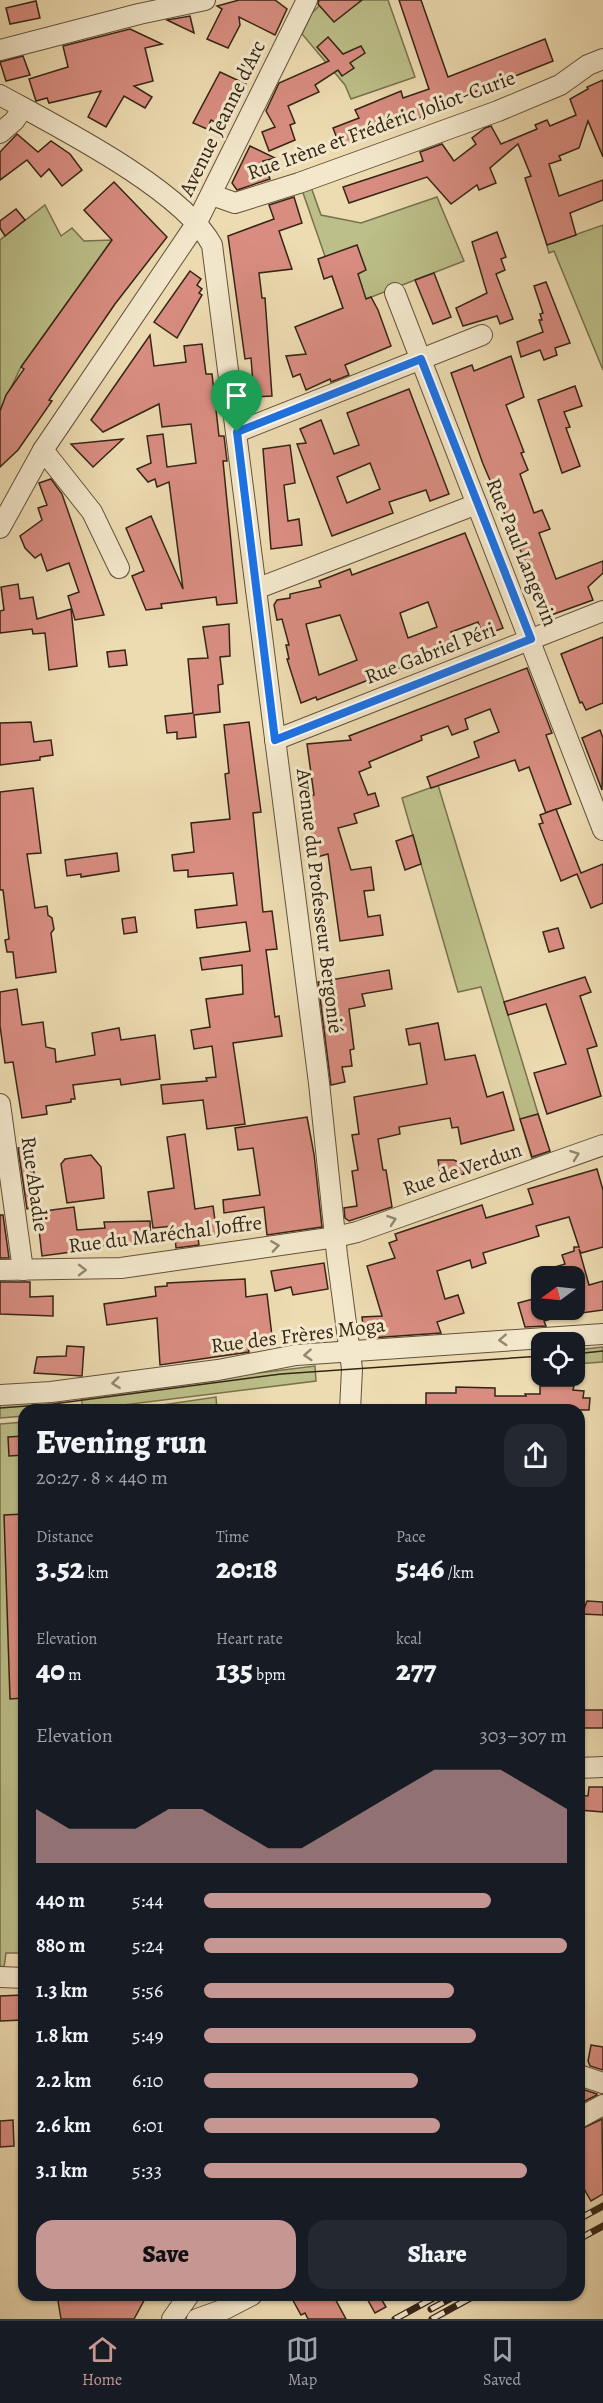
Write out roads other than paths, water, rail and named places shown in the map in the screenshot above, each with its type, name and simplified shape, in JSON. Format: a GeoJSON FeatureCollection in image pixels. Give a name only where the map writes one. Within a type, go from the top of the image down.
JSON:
{"type":"FeatureCollection","features":[{"type":"Feature","properties":{"kind":"street"},"geometry":{"type":"LineString","coordinates":[[0,50],[139,14],[206,0]]}},
{"type":"Feature","properties":{"kind":"street","name":"Avenue Jeanne d'Arc"},"geometry":{"type":"LineString","coordinates":[[2,517],[43,450],[196,224],[307,0]]}},
{"type":"Feature","properties":{"kind":"street","name":"Rue Irène et Frédéric Joliot-Curie"},"geometry":{"type":"LineString","coordinates":[[212,195],[235,203],[299,183],[452,129],[566,82],[588,65],[603,59]]}},
{"type":"Feature","properties":{"kind":"street","name":"Avenue du Professeur Bergonié"},"geometry":{"type":"LineString","coordinates":[[0,95],[126,166],[196,224],[208,238],[214,253],[318,1072],[350,1351],[350,1404]]}},
{"type":"Feature","properties":{"kind":"street"},"geometry":{"type":"LineString","coordinates":[[0,133],[14,122],[23,108]]}},
{"type":"Feature","properties":{"kind":"street","name":"Rue Paul Langevin"},"geometry":{"type":"LineString","coordinates":[[395,293],[531,639],[603,830]]}},
{"type":"Feature","properties":{"kind":"street"},"geometry":{"type":"LineString","coordinates":[[237,432],[482,335]]}},
{"type":"Feature","properties":{"kind":"street"},"geometry":{"type":"LineString","coordinates":[[43,450],[92,512],[119,568]]}},
{"type":"Feature","properties":{"kind":"street"},"geometry":{"type":"LineString","coordinates":[[256,589],[477,504]]}},
{"type":"Feature","properties":{"kind":"street","name":"Rue Gabriel Péri"},"geometry":{"type":"LineString","coordinates":[[275,740],[603,611]]}},
{"type":"Feature","properties":{"kind":"street","name":"Rue Abadie"},"geometry":{"type":"LineString","coordinates":[[0,1104],[23,1270]]}},
{"type":"Feature","properties":{"kind":"street","name":"Rue de Verdun"},"geometry":{"type":"LineString","coordinates":[[336,1237],[357,1232],[603,1145]]}},
{"type":"Feature","properties":{"kind":"street","name":"Rue du Maréchal Joffre"},"geometry":{"type":"LineString","coordinates":[[0,1270],[121,1268],[336,1237]]}},
{"type":"Feature","properties":{"kind":"street","name":"Rue des Frères Moga"},"geometry":{"type":"LineString","coordinates":[[0,1395],[51,1392],[218,1370],[296,1355],[603,1334]]}},
{"type":"Feature","properties":{"kind":"street"},"geometry":{"type":"LineString","coordinates":[[585,1768],[603,1767]]}},
{"type":"Feature","properties":{"kind":"street"},"geometry":{"type":"LineString","coordinates":[[0,1977],[18,1978]]}},
{"type":"Feature","properties":{"kind":"street"},"geometry":{"type":"LineString","coordinates":[[585,2077],[603,2083]]}},
{"type":"Feature","properties":{"kind":"street"},"geometry":{"type":"LineString","coordinates":[[585,2115],[603,2105]]}},
{"type":"Feature","properties":{"kind":"street"},"geometry":{"type":"LineString","coordinates":[[180,2317],[187,2301]]}},
{"type":"Feature","properties":{"kind":"street"},"geometry":{"type":"LineString","coordinates":[[197,2319],[225,2310],[241,2301]]}},
{"type":"Feature","properties":{"kind":"tram line"},"geometry":{"type":"LineString","coordinates":[[585,1353],[603,1351]]}},
{"type":"Feature","properties":{"kind":"tram line"},"geometry":{"type":"LineString","coordinates":[[53,1404],[281,1374],[531,1357]]}},
{"type":"Feature","properties":{"kind":"tram line"},"geometry":{"type":"LineString","coordinates":[[0,1408],[18,1407]]}},
{"type":"Feature","properties":{"kind":"railway"},"geometry":{"type":"LineString","coordinates":[[585,2216],[603,2206]]}},
{"type":"Feature","properties":{"kind":"railway"},"geometry":{"type":"LineString","coordinates":[[585,2236],[603,2226]]}},
{"type":"Feature","properties":{"kind":"railway"},"geometry":{"type":"LineString","coordinates":[[395,2319],[428,2301]]}},
{"type":"Feature","properties":{"kind":"railway"},"geometry":{"type":"LineString","coordinates":[[431,2309],[446,2301]]}},
{"type":"Feature","properties":{"kind":"railway"},"geometry":{"type":"LineString","coordinates":[[432,2319],[465,2301]]}}]}
